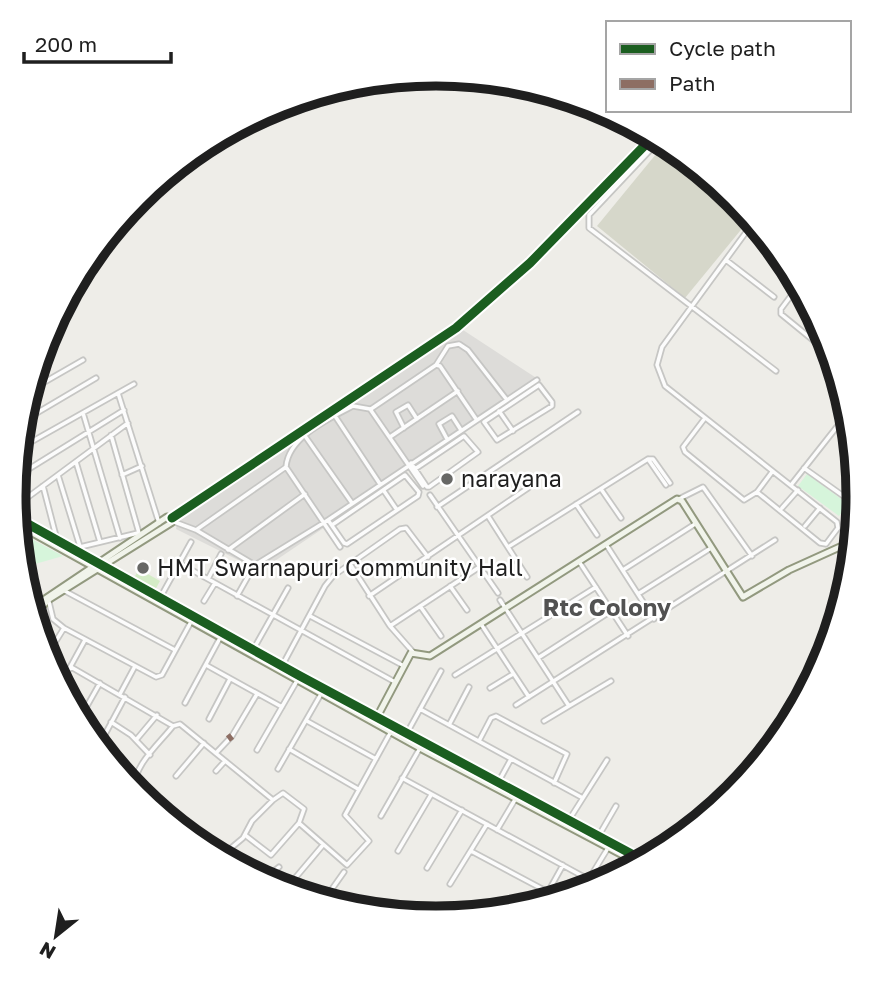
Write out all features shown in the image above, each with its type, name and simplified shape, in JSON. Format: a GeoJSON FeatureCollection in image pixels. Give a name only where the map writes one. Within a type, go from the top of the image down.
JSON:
{"type":"FeatureCollection","features":[{"type":"Feature","properties":{"kind":"street"},"geometry":{"type":"LineString","coordinates":[[95,566],[172,519],[456,328],[540,253],[646,144]]}},
{"type":"Feature","properties":{"kind":"street"},"geometry":{"type":"LineString","coordinates":[[652,148],[589,215],[587,224],[776,371]]}},
{"type":"Feature","properties":{"kind":"street"},"geometry":{"type":"LineString","coordinates":[[747,230],[662,347],[658,356],[658,372],[665,386],[820,508],[839,526],[823,544],[757,492]]}},
{"type":"Feature","properties":{"kind":"street"},"geometry":{"type":"LineString","coordinates":[[726,260],[774,297]]}},
{"type":"Feature","properties":{"kind":"street"},"geometry":{"type":"LineString","coordinates":[[792,294],[781,309],[788,321],[817,343]]}},
{"type":"Feature","properties":{"kind":"street"},"geometry":{"type":"LineString","coordinates":[[196,530],[286,467],[292,450],[305,436],[353,406],[370,409],[436,365],[448,346],[459,344],[468,350],[507,400]]}},
{"type":"Feature","properties":{"kind":"street"},"geometry":{"type":"LineString","coordinates":[[42,384],[83,360]]}},
{"type":"Feature","properties":{"kind":"street"},"geometry":{"type":"LineString","coordinates":[[436,365],[499,441],[552,406],[543,387],[539,385],[484,422]]}},
{"type":"Feature","properties":{"kind":"street"},"geometry":{"type":"LineString","coordinates":[[34,414],[96,378]]}},
{"type":"Feature","properties":{"kind":"street"},"geometry":{"type":"LineString","coordinates":[[40,603],[167,517],[196,530],[255,565],[327,521],[537,380]]}},
{"type":"Feature","properties":{"kind":"street"},"geometry":{"type":"LineString","coordinates":[[30,443],[134,384]]}},
{"type":"Feature","properties":{"kind":"street"},"geometry":{"type":"LineString","coordinates":[[389,438],[458,391]]}},
{"type":"Feature","properties":{"kind":"street"},"geometry":{"type":"LineString","coordinates":[[118,393],[159,523]]}},
{"type":"Feature","properties":{"kind":"street"},"geometry":{"type":"LineString","coordinates":[[404,428],[396,412],[408,405],[417,419]]}},
{"type":"Feature","properties":{"kind":"street"},"geometry":{"type":"LineString","coordinates":[[496,407],[513,431]]}},
{"type":"Feature","properties":{"kind":"street"},"geometry":{"type":"LineString","coordinates":[[370,409],[389,438],[429,487],[478,454],[466,436],[415,469]]}},
{"type":"Feature","properties":{"kind":"street"},"geometry":{"type":"LineString","coordinates":[[27,470],[124,410]]}},
{"type":"Feature","properties":{"kind":"street"},"geometry":{"type":"LineString","coordinates":[[437,507],[578,412]]}},
{"type":"Feature","properties":{"kind":"street"},"geometry":{"type":"LineString","coordinates":[[83,413],[120,538]]}},
{"type":"Feature","properties":{"kind":"street"},"geometry":{"type":"LineString","coordinates":[[335,416],[397,510]]}},
{"type":"Feature","properties":{"kind":"street"},"geometry":{"type":"LineString","coordinates":[[447,439],[439,424],[452,416],[461,429]]}},
{"type":"Feature","properties":{"kind":"street"},"geometry":{"type":"LineString","coordinates":[[705,418],[683,447],[685,452],[744,500],[757,492],[772,472]]}},
{"type":"Feature","properties":{"kind":"street"},"geometry":{"type":"LineString","coordinates":[[26,499],[128,423]]}},
{"type":"Feature","properties":{"kind":"street"},"geometry":{"type":"LineString","coordinates":[[791,485],[839,424]]}},
{"type":"Feature","properties":{"kind":"street"},"geometry":{"type":"LineString","coordinates":[[111,435],[141,533]]}},
{"type":"Feature","properties":{"kind":"street"},"geometry":{"type":"LineString","coordinates":[[305,436],[356,509]]}},
{"type":"Feature","properties":{"kind":"street"},"geometry":{"type":"LineString","coordinates":[[434,448],[438,453]]}},
{"type":"Feature","properties":{"kind":"street"},"geometry":{"type":"LineString","coordinates":[[508,547],[648,458],[653,459],[668,484]]}},
{"type":"Feature","properties":{"kind":"street"},"geometry":{"type":"LineString","coordinates":[[76,462],[100,542]]}},
{"type":"Feature","properties":{"kind":"street"},"geometry":{"type":"LineString","coordinates":[[410,464],[423,486]]}},
{"type":"Feature","properties":{"kind":"street"},"geometry":{"type":"LineString","coordinates":[[122,475],[142,466]]}},
{"type":"Feature","properties":{"kind":"street"},"geometry":{"type":"LineString","coordinates":[[286,467],[347,544],[418,496],[419,492],[407,475],[332,525]]}},
{"type":"Feature","properties":{"kind":"street"},"geometry":{"type":"LineString","coordinates":[[804,468],[846,498]]}},
{"type":"Feature","properties":{"kind":"street"},"geometry":{"type":"LineString","coordinates":[[58,475],[83,555]]}},
{"type":"Feature","properties":{"kind":"street"},"geometry":{"type":"LineString","coordinates":[[43,486],[58,542]]}},
{"type":"Feature","properties":{"kind":"street"},"geometry":{"type":"LineString","coordinates":[[350,564],[390,626],[413,652],[428,657],[679,499],[703,487],[752,556]]}},
{"type":"Feature","properties":{"kind":"street"},"geometry":{"type":"LineString","coordinates":[[369,596],[528,488]]}},
{"type":"Feature","properties":{"kind":"street"},"geometry":{"type":"LineString","coordinates":[[601,489],[621,518]]}},
{"type":"Feature","properties":{"kind":"street"},"geometry":{"type":"LineString","coordinates":[[782,508],[797,491]]}},
{"type":"Feature","properties":{"kind":"street"},"geometry":{"type":"LineString","coordinates":[[228,550],[305,494]]}},
{"type":"Feature","properties":{"kind":"street"},"geometry":{"type":"LineString","coordinates":[[430,495],[478,568],[498,593]]}},
{"type":"Feature","properties":{"kind":"street"},"geometry":{"type":"LineString","coordinates":[[679,499],[744,597],[789,570],[842,546]]}},
{"type":"Feature","properties":{"kind":"street"},"geometry":{"type":"LineString","coordinates":[[576,504],[597,535]]}},
{"type":"Feature","properties":{"kind":"street"},"geometry":{"type":"LineString","coordinates":[[806,526],[820,508]]}},
{"type":"Feature","properties":{"kind":"street"},"geometry":{"type":"LineString","coordinates":[[488,516],[527,577]]}},
{"type":"Feature","properties":{"kind":"street"},"geometry":{"type":"LineString","coordinates":[[327,521],[340,547]]}},
{"type":"Feature","properties":{"kind":"street"},"geometry":{"type":"LineString","coordinates":[[27,524],[83,555],[95,566],[160,598],[220,638],[251,652]]}},
{"type":"Feature","properties":{"kind":"street"},"geometry":{"type":"LineString","coordinates":[[623,570],[695,524]]}},
{"type":"Feature","properties":{"kind":"street"},"geometry":{"type":"LineString","coordinates":[[281,668],[325,586],[350,564],[400,529],[406,528],[428,557]]}},
{"type":"Feature","properties":{"kind":"street"},"geometry":{"type":"LineString","coordinates":[[28,530],[392,729],[420,748],[633,855]]}},
{"type":"Feature","properties":{"kind":"street"},"geometry":{"type":"LineString","coordinates":[[80,547],[141,533]]}},
{"type":"Feature","properties":{"kind":"street"},"geometry":{"type":"LineString","coordinates":[[160,598],[191,541]]}},
{"type":"Feature","properties":{"kind":"street"},"geometry":{"type":"LineString","coordinates":[[516,705],[727,574],[775,541]]}},
{"type":"Feature","properties":{"kind":"street"},"geometry":{"type":"LineString","coordinates":[[607,546],[654,619]]}},
{"type":"Feature","properties":{"kind":"street"},"geometry":{"type":"LineString","coordinates":[[638,593],[710,548]]}},
{"type":"Feature","properties":{"kind":"street"},"geometry":{"type":"LineString","coordinates":[[208,579],[221,554]]}},
{"type":"Feature","properties":{"kind":"street"},"geometry":{"type":"LineString","coordinates":[[179,563],[395,682]]}},
{"type":"Feature","properties":{"kind":"street"},"geometry":{"type":"LineString","coordinates":[[580,563],[628,636]]}},
{"type":"Feature","properties":{"kind":"street"},"geometry":{"type":"LineString","coordinates":[[390,626],[478,568]]}},
{"type":"Feature","properties":{"kind":"street"},"geometry":{"type":"LineString","coordinates":[[237,596],[250,573]]}},
{"type":"Feature","properties":{"kind":"street"},"geometry":{"type":"LineString","coordinates":[[204,601],[215,583]]}},
{"type":"Feature","properties":{"kind":"street"},"geometry":{"type":"LineString","coordinates":[[450,586],[467,610]]}},
{"type":"Feature","properties":{"kind":"street"},"geometry":{"type":"LineString","coordinates":[[251,652],[288,587]]}},
{"type":"Feature","properties":{"kind":"street"},"geometry":{"type":"LineString","coordinates":[[455,675],[596,587]]}},
{"type":"Feature","properties":{"kind":"street"},"geometry":{"type":"LineString","coordinates":[[62,588],[176,650]]}},
{"type":"Feature","properties":{"kind":"street"},"geometry":{"type":"LineString","coordinates":[[47,599],[53,619],[64,628],[134,667],[160,677],[192,620]]}},
{"type":"Feature","properties":{"kind":"street"},"geometry":{"type":"LineString","coordinates":[[41,606],[47,599]]}},
{"type":"Feature","properties":{"kind":"street"},"geometry":{"type":"LineString","coordinates":[[499,600],[569,706]]}},
{"type":"Feature","properties":{"kind":"street"},"geometry":{"type":"LineString","coordinates":[[420,606],[440,636]]}},
{"type":"Feature","properties":{"kind":"street"},"geometry":{"type":"LineString","coordinates":[[538,658],[611,611]]}},
{"type":"Feature","properties":{"kind":"street"},"geometry":{"type":"LineString","coordinates":[[310,616],[404,666]]}},
{"type":"Feature","properties":{"kind":"street"},"geometry":{"type":"LineString","coordinates":[[481,624],[529,697]]}},
{"type":"Feature","properties":{"kind":"street"},"geometry":{"type":"LineString","coordinates":[[54,644],[64,628]]}},
{"type":"Feature","properties":{"kind":"street"},"geometry":{"type":"LineString","coordinates":[[185,703],[220,638]]}},
{"type":"Feature","properties":{"kind":"street"},"geometry":{"type":"LineString","coordinates":[[67,673],[85,640]]}},
{"type":"Feature","properties":{"kind":"street"},"geometry":{"type":"LineString","coordinates":[[375,720],[413,652]]}},
{"type":"Feature","properties":{"kind":"street"},"geometry":{"type":"LineString","coordinates":[[206,665],[282,707]]}},
{"type":"Feature","properties":{"kind":"street"},"geometry":{"type":"LineString","coordinates":[[71,667],[173,726]]}},
{"type":"Feature","properties":{"kind":"street"},"geometry":{"type":"LineString","coordinates":[[104,736],[134,667]]}},
{"type":"Feature","properties":{"kind":"street"},"geometry":{"type":"LineString","coordinates":[[407,733],[441,671]]}},
{"type":"Feature","properties":{"kind":"street"},"geometry":{"type":"LineString","coordinates":[[490,688],[513,674]]}},
{"type":"Feature","properties":{"kind":"street"},"geometry":{"type":"LineString","coordinates":[[257,750],[298,678]]}},
{"type":"Feature","properties":{"kind":"street"},"geometry":{"type":"LineString","coordinates":[[209,719],[230,679]]}},
{"type":"Feature","properties":{"kind":"street"},"geometry":{"type":"LineString","coordinates":[[544,721],[611,681]]}},
{"type":"Feature","properties":{"kind":"street"},"geometry":{"type":"LineString","coordinates":[[86,708],[100,683]]}},
{"type":"Feature","properties":{"kind":"street"},"geometry":{"type":"LineString","coordinates":[[449,725],[469,687]]}},
{"type":"Feature","properties":{"kind":"street"},"geometry":{"type":"LineString","coordinates":[[278,769],[323,692]]}},
{"type":"Feature","properties":{"kind":"street"},"geometry":{"type":"LineString","coordinates":[[216,754],[232,736],[257,694]]}},
{"type":"Feature","properties":{"kind":"street"},"geometry":{"type":"LineString","coordinates":[[420,709],[581,797]]}},
{"type":"Feature","properties":{"kind":"street"},"geometry":{"type":"LineString","coordinates":[[136,740],[157,715]]}},
{"type":"Feature","properties":{"kind":"street"},"geometry":{"type":"LineString","coordinates":[[479,741],[491,718],[496,716],[567,754],[554,783]]}},
{"type":"Feature","properties":{"kind":"street"},"geometry":{"type":"LineString","coordinates":[[306,721],[376,758]]}},
{"type":"Feature","properties":{"kind":"street"},"geometry":{"type":"LineString","coordinates":[[111,722],[136,740],[150,755]]}},
{"type":"Feature","properties":{"kind":"street"},"geometry":{"type":"LineString","coordinates":[[137,776],[173,726],[180,724],[272,800]]}},
{"type":"Feature","properties":{"kind":"street"},"geometry":{"type":"LineString","coordinates":[[392,729],[407,733],[498,783],[516,797],[598,837],[628,857]]}},
{"type":"Feature","properties":{"kind":"street"},"geometry":{"type":"LineString","coordinates":[[299,823],[347,865],[368,843],[344,816],[392,729]]}},
{"type":"Feature","properties":{"kind":"street"},"geometry":{"type":"LineString","coordinates":[[176,776],[204,743]]}},
{"type":"Feature","properties":{"kind":"street"},"geometry":{"type":"LineString","coordinates":[[381,816],[420,748]]}},
{"type":"Feature","properties":{"kind":"street"},"geometry":{"type":"LineString","coordinates":[[289,749],[358,789]]}},
{"type":"Feature","properties":{"kind":"street"},"geometry":{"type":"LineString","coordinates":[[498,783],[511,759]]}},
{"type":"Feature","properties":{"kind":"street"},"geometry":{"type":"LineString","coordinates":[[568,822],[581,797],[607,760]]}},
{"type":"Feature","properties":{"kind":"street"},"geometry":{"type":"LineString","coordinates":[[216,771],[225,761]]}},
{"type":"Feature","properties":{"kind":"street"},"geometry":{"type":"LineString","coordinates":[[402,778],[586,877]]}},
{"type":"Feature","properties":{"kind":"street"},"geometry":{"type":"LineString","coordinates":[[229,850],[245,835],[252,821],[281,792],[304,809],[299,823],[272,855],[245,835]]}},
{"type":"Feature","properties":{"kind":"street"},"geometry":{"type":"LineString","coordinates":[[398,850],[432,794]]}},
{"type":"Feature","properties":{"kind":"street"},"geometry":{"type":"LineString","coordinates":[[497,830],[516,797]]}},
{"type":"Feature","properties":{"kind":"street"},"geometry":{"type":"LineString","coordinates":[[598,837],[616,806]]}},
{"type":"Feature","properties":{"kind":"street"},"geometry":{"type":"LineString","coordinates":[[427,868],[462,810]]}},
{"type":"Feature","properties":{"kind":"street"},"geometry":{"type":"LineString","coordinates":[[450,884],[487,824]]}},
{"type":"Feature","properties":{"kind":"street"},"geometry":{"type":"LineString","coordinates":[[296,877],[323,845]]}},
{"type":"Feature","properties":{"kind":"street"},"geometry":{"type":"LineString","coordinates":[[591,876],[609,845]]}},
{"type":"Feature","properties":{"kind":"street"},"geometry":{"type":"LineString","coordinates":[[471,851],[546,891]]}},
{"type":"Feature","properties":{"kind":"street"},"geometry":{"type":"LineString","coordinates":[[549,890],[563,865]]}},
{"type":"Feature","properties":{"kind":"street"},"geometry":{"type":"LineString","coordinates":[[273,872],[279,867]]}},
{"type":"Feature","properties":{"kind":"street"},"geometry":{"type":"LineString","coordinates":[[330,892],[344,872]]}},
{"type":"Feature","properties":{"kind":"shaded area"},"geometry":{"type":"Polygon","coordinates":[[[658,151],[706,188],[744,226],[685,298],[597,226],[658,151]]]}},
{"type":"Feature","properties":{"kind":"shaded area"},"geometry":{"type":"Polygon","coordinates":[[[460,328],[541,381],[260,571],[176,529],[178,520],[460,328]]]}},
{"type":"Feature","properties":{"kind":"green space"},"geometry":{"type":"Polygon","coordinates":[[[807,474],[846,502],[846,507],[839,516],[798,486],[807,474]]]}},
{"type":"Feature","properties":{"kind":"green space"},"geometry":{"type":"Polygon","coordinates":[[[30,538],[63,556],[32,565],[30,538]]]}},
{"type":"Feature","properties":{"kind":"green space"},"geometry":{"type":"Polygon","coordinates":[[[139,569],[160,581],[155,590],[134,578],[139,569]]]}},
{"type":"Feature","properties":{"kind":"marked path"},"geometry":{"type":"LineString","coordinates":[[228,739],[232,736]]}},
{"type":"Feature","properties":{"kind":"cycle path"},"geometry":{"type":"LineString","coordinates":[[172,518],[456,328],[530,263],[646,144]]}},
{"type":"Feature","properties":{"kind":"cycle path"},"geometry":{"type":"LineString","coordinates":[[27,524],[300,676],[633,855]]}},
{"type":"Feature","properties":{"kind":"place","name":"narayana"},"geometry":{"type":"Point","coordinates":[447,479]}},
{"type":"Feature","properties":{"kind":"place","name":"HMT Swarnapuri Community Hall"},"geometry":{"type":"Point","coordinates":[143,568]}},
{"type":"Feature","properties":{"kind":"district","name":"Rtc Colony"},"geometry":{"type":"Point","coordinates":[607,608]}}]}
